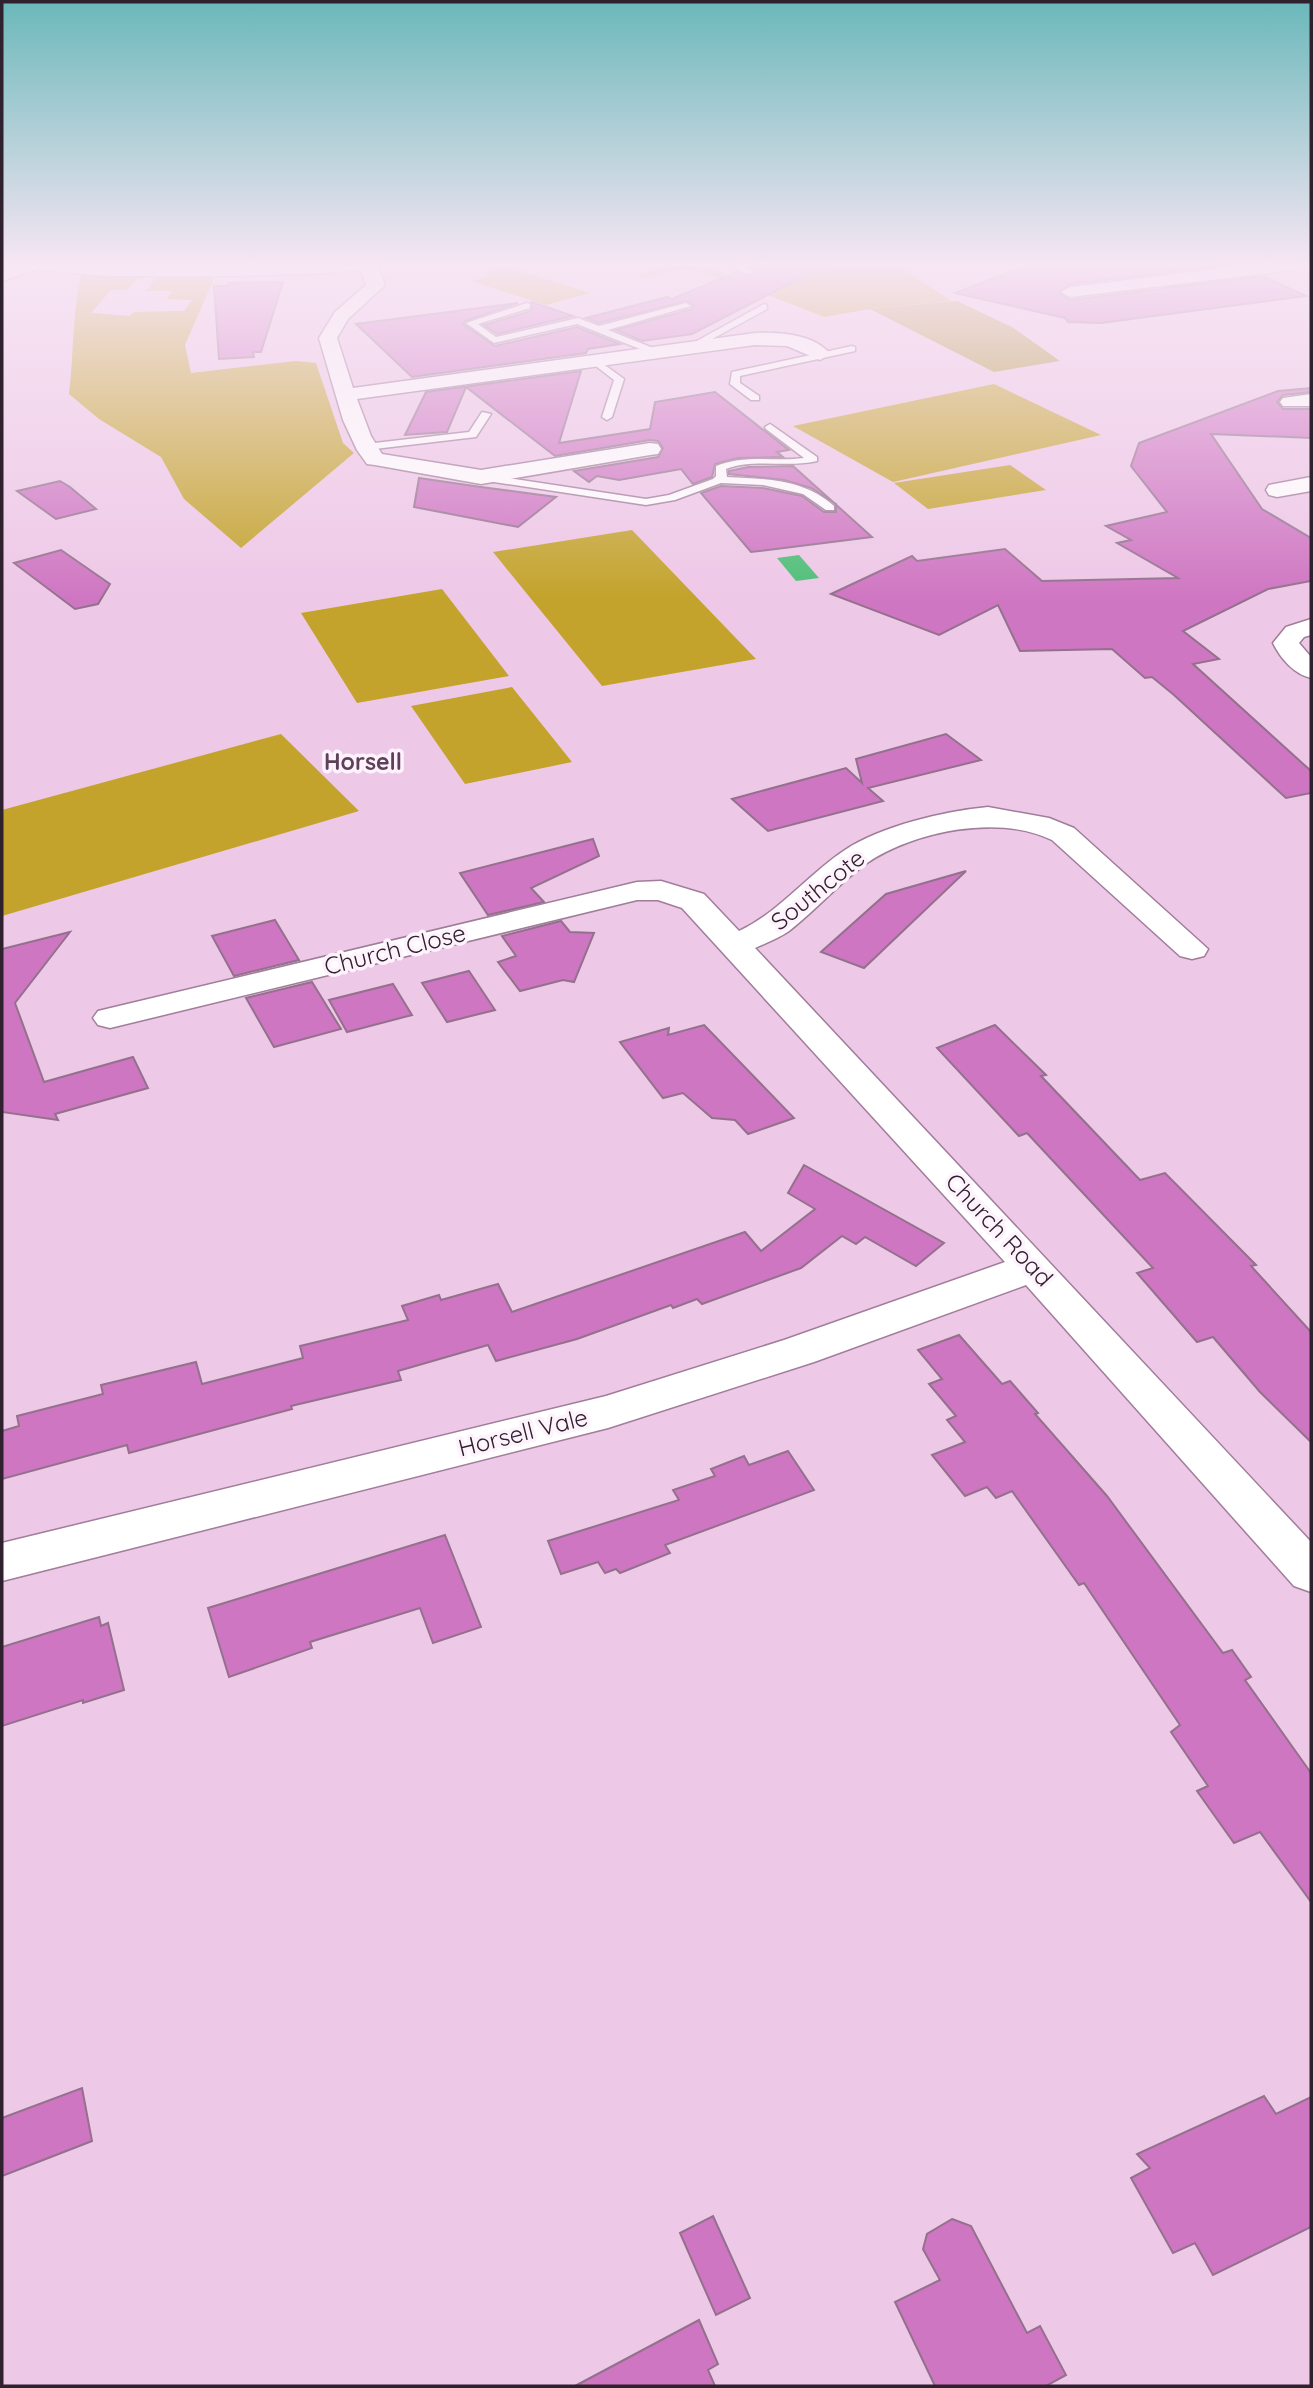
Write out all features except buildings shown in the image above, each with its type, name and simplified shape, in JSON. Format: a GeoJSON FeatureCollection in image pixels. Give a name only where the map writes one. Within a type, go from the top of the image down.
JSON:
{"type":"FeatureCollection","features":[{"type":"Feature","properties":{"kind":"street"},"geometry":{"type":"LineString","coordinates":[[339,376],[371,453],[481,477],[650,449]]}},
{"type":"Feature","properties":{"kind":"street"},"geometry":{"type":"LineString","coordinates":[[345,395],[478,376]]}},
{"type":"Feature","properties":{"kind":"street"},"geometry":{"type":"LineString","coordinates":[[1290,402],[1311,400]]}},
{"type":"Feature","properties":{"kind":"street"},"geometry":{"type":"LineString","coordinates":[[1311,627],[1295,632],[1286,643],[1291,653],[1311,670]]}},
{"type":"Feature","properties":{"kind":"street","name":"Southcote"},"geometry":{"type":"LineString","coordinates":[[733,947],[775,926],[848,863],[874,846],[987,810],[1063,834],[1192,937]]}},
{"type":"Feature","properties":{"kind":"street","name":"Church Close"},"geometry":{"type":"LineString","coordinates":[[110,1018],[141,1004],[637,891],[661,890],[680,894]]}},
{"type":"Feature","properties":{"kind":"street","name":"Church Road"},"geometry":{"type":"LineString","coordinates":[[680,894],[693,901],[1033,1266],[1311,1573]]}},
{"type":"Feature","properties":{"kind":"street","name":"Horsell Vale"},"geometry":{"type":"LineString","coordinates":[[2,1562],[608,1412],[799,1351],[1033,1266]]}},
{"type":"Feature","properties":{"kind":"lane"},"geometry":{"type":"LineString","coordinates":[[607,417],[619,379],[616,376]]}},
{"type":"Feature","properties":{"kind":"lane"},"geometry":{"type":"LineString","coordinates":[[736,376],[735,384],[755,398]]}},
{"type":"Feature","properties":{"kind":"lane"},"geometry":{"type":"LineString","coordinates":[[371,453],[472,435],[486,414]]}},
{"type":"Feature","properties":{"kind":"lane"},"geometry":{"type":"LineString","coordinates":[[719,480],[722,477],[720,468],[728,464],[813,459],[770,428]]}},
{"type":"Feature","properties":{"kind":"lane"},"geometry":{"type":"LineString","coordinates":[[481,477],[646,502],[671,498],[719,480],[776,484],[820,496],[830,508]]}},
{"type":"Feature","properties":{"kind":"shaded area"},"geometry":{"type":"Polygon","coordinates":[[[70,376],[321,376],[343,443],[354,453],[241,548],[184,499],[161,457],[99,419],[69,394],[70,376]]]}},
{"type":"Feature","properties":{"kind":"shaded area"},"geometry":{"type":"Polygon","coordinates":[[[994,384],[1101,435],[893,482],[793,426],[994,384]]]}},
{"type":"Feature","properties":{"kind":"shaded area"},"geometry":{"type":"Polygon","coordinates":[[[1010,465],[1046,490],[928,509],[894,483],[1010,465]]]}},
{"type":"Feature","properties":{"kind":"shaded area"},"geometry":{"type":"Polygon","coordinates":[[[632,530],[756,659],[602,686],[493,552],[632,530]]]}},
{"type":"Feature","properties":{"kind":"shaded area"},"geometry":{"type":"Polygon","coordinates":[[[799,555],[819,578],[796,581],[777,558],[799,555]]]}},
{"type":"Feature","properties":{"kind":"shaded area"},"geometry":{"type":"Polygon","coordinates":[[[442,589],[509,676],[357,703],[301,613],[442,589]]]}},
{"type":"Feature","properties":{"kind":"shaded area"},"geometry":{"type":"Polygon","coordinates":[[[512,687],[572,762],[465,784],[411,706],[512,687]]]}},
{"type":"Feature","properties":{"kind":"shaded area"},"geometry":{"type":"Polygon","coordinates":[[[281,734],[359,811],[2,916],[2,810],[281,734]]]}},
{"type":"Feature","properties":{"kind":"district","name":"Horsell"},"geometry":{"type":"Point","coordinates":[363,762]}}]}
